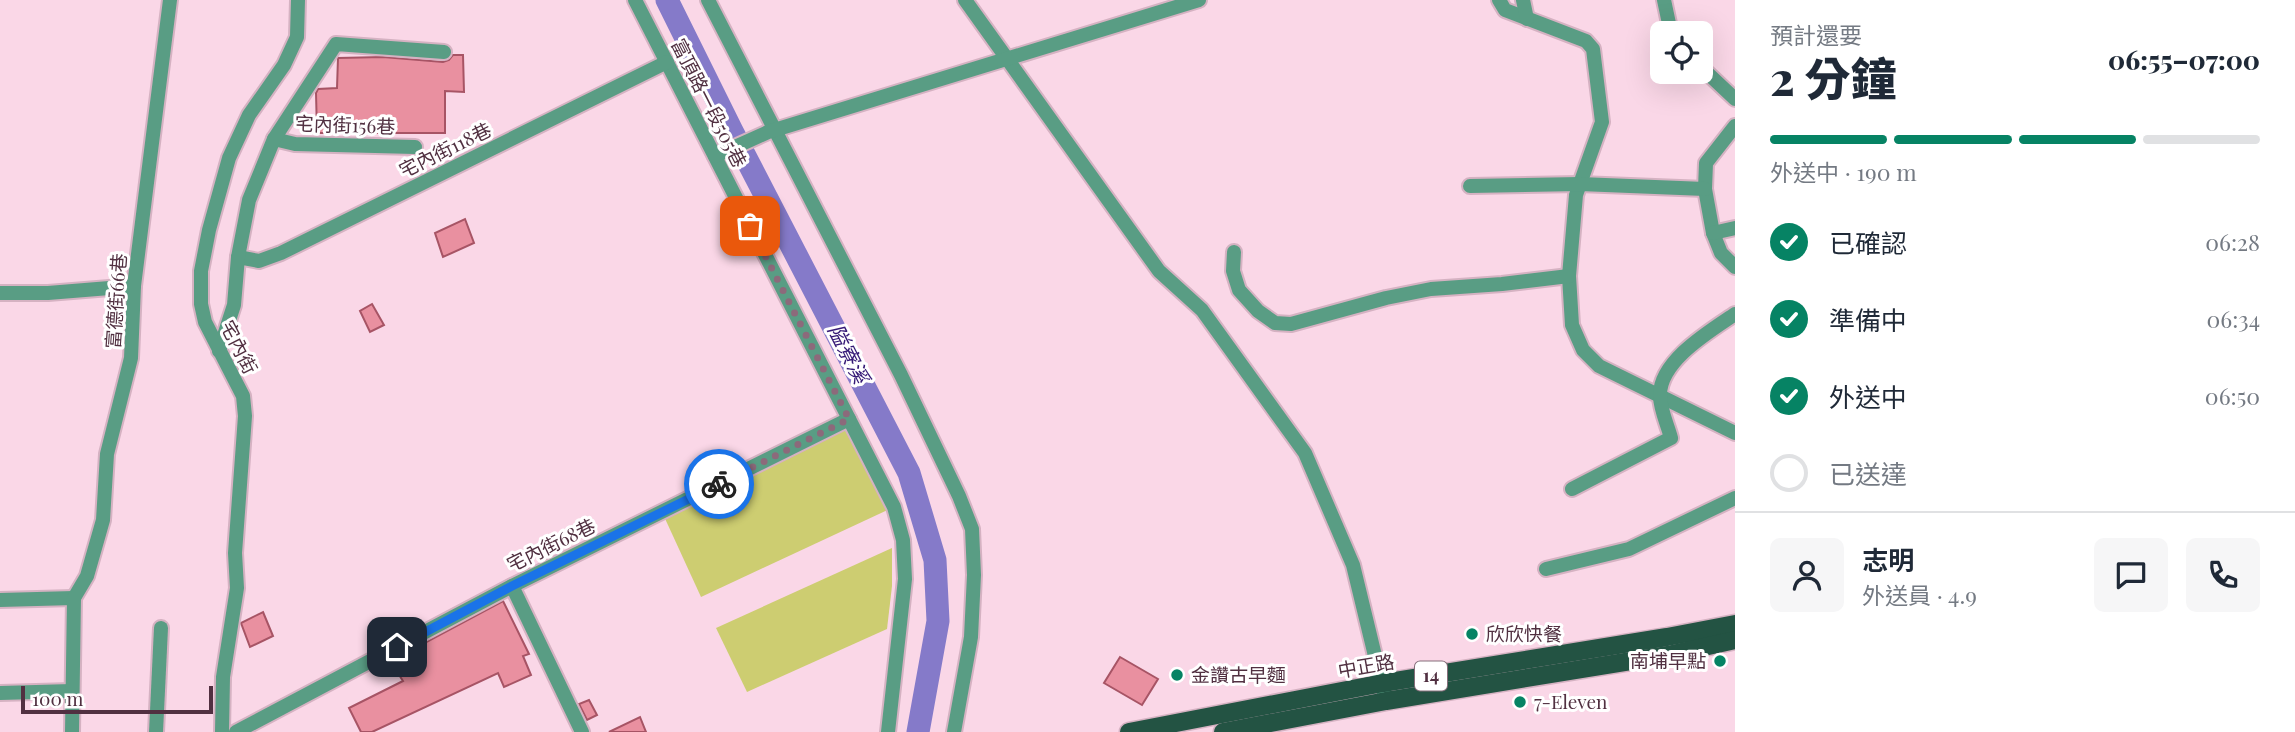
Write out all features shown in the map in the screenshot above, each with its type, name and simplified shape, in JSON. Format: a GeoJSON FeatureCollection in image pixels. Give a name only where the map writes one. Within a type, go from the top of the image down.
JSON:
{"type":"FeatureCollection","features":[{"type":"Feature","properties":{"kind":"main road","name":"中正路"},"geometry":{"type":"LineString","coordinates":[[1129,732],[1191,726],[1384,692],[1735,624]]}},
{"type":"Feature","properties":{"kind":"main road","name":"中正路"},"geometry":{"type":"LineString","coordinates":[[1223,732],[1384,692],[1668,655],[1735,640]]}},
{"type":"Feature","properties":{"kind":"street","name":"富德街66巷"},"geometry":{"type":"LineString","coordinates":[[74,598],[87,576],[103,520],[107,454],[131,358],[134,286],[170,0]]}},
{"type":"Feature","properties":{"kind":"street","name":"宅內街"},"geometry":{"type":"LineString","coordinates":[[222,732],[223,677],[237,588],[236,529],[245,416],[243,396],[205,322],[201,304],[201,271],[229,158],[249,116],[284,65],[297,37],[298,0]]}},
{"type":"Feature","properties":{"kind":"street","name":"富頂路一段505巷"},"geometry":{"type":"LineString","coordinates":[[635,0],[719,155],[894,507],[904,540],[905,579],[888,732]]}},
{"type":"Feature","properties":{"kind":"street"},"geometry":{"type":"LineString","coordinates":[[708,0],[771,131],[901,375],[972,529],[974,575],[971,637],[954,732]]}},
{"type":"Feature","properties":{"kind":"street"},"geometry":{"type":"LineString","coordinates":[[965,0],[1160,271],[1202,310],[1305,453],[1353,565],[1384,692]]}},
{"type":"Feature","properties":{"kind":"street"},"geometry":{"type":"LineString","coordinates":[[719,155],[771,131],[1199,0]]}},
{"type":"Feature","properties":{"kind":"street"},"geometry":{"type":"LineString","coordinates":[[1499,0],[1505,10],[1586,41],[1593,49],[1602,122],[1576,195],[1569,276],[1573,325],[1583,350],[1600,366],[1735,433]]}},
{"type":"Feature","properties":{"kind":"street"},"geometry":{"type":"LineString","coordinates":[[1523,0],[1527,19]]}},
{"type":"Feature","properties":{"kind":"street"},"geometry":{"type":"LineString","coordinates":[[1664,0],[1668,21]]}},
{"type":"Feature","properties":{"kind":"street"},"geometry":{"type":"LineString","coordinates":[[219,351],[234,305],[238,257],[249,200],[274,139],[336,44],[444,52]]}},
{"type":"Feature","properties":{"kind":"street","name":"宅內街118巷"},"geometry":{"type":"LineString","coordinates":[[238,257],[259,261],[281,253],[667,62]]}},
{"type":"Feature","properties":{"kind":"street"},"geometry":{"type":"LineString","coordinates":[[1713,78],[1735,99]]}},
{"type":"Feature","properties":{"kind":"street"},"geometry":{"type":"LineString","coordinates":[[1735,126],[1706,163],[1705,189],[1713,233],[1721,253],[1735,267]]}},
{"type":"Feature","properties":{"kind":"street","name":"宅內街156巷"},"geometry":{"type":"LineString","coordinates":[[274,139],[295,144],[415,146]]}},
{"type":"Feature","properties":{"kind":"street"},"geometry":{"type":"LineString","coordinates":[[1470,186],[1580,184],[1705,189]]}},
{"type":"Feature","properties":{"kind":"street"},"geometry":{"type":"LineString","coordinates":[[1713,233],[1735,228]]}},
{"type":"Feature","properties":{"kind":"street"},"geometry":{"type":"LineString","coordinates":[[1234,252],[1233,271],[1239,290],[1258,311],[1275,323],[1291,324],[1386,298],[1431,289],[1569,276]]}},
{"type":"Feature","properties":{"kind":"street"},"geometry":{"type":"LineString","coordinates":[[0,293],[48,293],[134,286]]}},
{"type":"Feature","properties":{"kind":"street"},"geometry":{"type":"LineString","coordinates":[[1572,489],[1671,438],[1660,396],[1666,372],[1693,343],[1735,314]]}},
{"type":"Feature","properties":{"kind":"street","name":"宅內街68巷"},"geometry":{"type":"LineString","coordinates":[[236,732],[512,586],[849,419]]}},
{"type":"Feature","properties":{"kind":"street"},"geometry":{"type":"LineString","coordinates":[[1546,569],[1629,549],[1735,498]]}},
{"type":"Feature","properties":{"kind":"street"},"geometry":{"type":"LineString","coordinates":[[512,586],[582,732]]}},
{"type":"Feature","properties":{"kind":"street"},"geometry":{"type":"LineString","coordinates":[[0,600],[74,598],[72,732]]}},
{"type":"Feature","properties":{"kind":"street"},"geometry":{"type":"LineString","coordinates":[[156,732],[161,628]]}},
{"type":"Feature","properties":{"kind":"street"},"geometry":{"type":"LineString","coordinates":[[0,693],[72,691]]}},
{"type":"Feature","properties":{"kind":"shaded area"},"geometry":{"type":"Polygon","coordinates":[[[845,421],[894,507],[701,597],[662,512],[845,421]]]}},
{"type":"Feature","properties":{"kind":"shaded area"},"geometry":{"type":"Polygon","coordinates":[[[892,548],[892,586],[887,629],[747,692],[716,628],[892,548]]]}},
{"type":"Feature","properties":{"kind":"building"},"geometry":{"type":"Polygon","coordinates":[[[453,55],[463,55],[464,92],[445,91],[445,133],[317,133],[316,93],[318,89],[337,88],[338,58],[383,57],[443,62],[453,55]]]}},
{"type":"Feature","properties":{"kind":"building"},"geometry":{"type":"Polygon","coordinates":[[[465,219],[474,243],[443,257],[435,233],[465,219]]]}},
{"type":"Feature","properties":{"kind":"building"},"geometry":{"type":"Polygon","coordinates":[[[372,304],[384,325],[370,332],[360,311],[372,304]]]}},
{"type":"Feature","properties":{"kind":"building"},"geometry":{"type":"Polygon","coordinates":[[[503,601],[529,654],[523,656],[531,675],[504,687],[498,673],[372,732],[361,732],[349,708],[403,681],[394,667],[404,661],[402,655],[503,601]]]}},
{"type":"Feature","properties":{"kind":"building"},"geometry":{"type":"Polygon","coordinates":[[[263,612],[273,636],[250,647],[241,623],[263,612]]]}},
{"type":"Feature","properties":{"kind":"building"},"geometry":{"type":"Polygon","coordinates":[[[1120,657],[1158,679],[1142,705],[1104,683],[1120,657]]]}},
{"type":"Feature","properties":{"kind":"building"},"geometry":{"type":"Polygon","coordinates":[[[589,700],[597,715],[587,720],[579,704],[589,700]]]}},
{"type":"Feature","properties":{"kind":"building"},"geometry":{"type":"Polygon","coordinates":[[[640,717],[646,732],[609,732],[640,717]]]}},
{"type":"Feature","properties":{"kind":"waterway","name":"隘寮溪"},"geometry":{"type":"LineString","coordinates":[[667,0],[909,473],[935,560],[938,621],[918,732]]}},
{"type":"Feature","properties":{"kind":"way so far"},"geometry":{"type":"LineString","coordinates":[[719,484],[849,419],[750,226]]}},
{"type":"Feature","properties":{"kind":"place","name":"欣欣快餐"},"geometry":{"type":"Point","coordinates":[1472,634]}},
{"type":"Feature","properties":{"kind":"place","name":"南埔早點"},"geometry":{"type":"Point","coordinates":[1720,661]}},
{"type":"Feature","properties":{"kind":"place","name":"金讚古早麵"},"geometry":{"type":"Point","coordinates":[1177,675]}},
{"type":"Feature","properties":{"kind":"place","name":"7-Eleven"},"geometry":{"type":"Point","coordinates":[1520,702]}},
{"type":"Feature","properties":{"kind":"route"},"geometry":{"type":"LineString","coordinates":[[397,647],[512,586],[719,484]]}}]}
